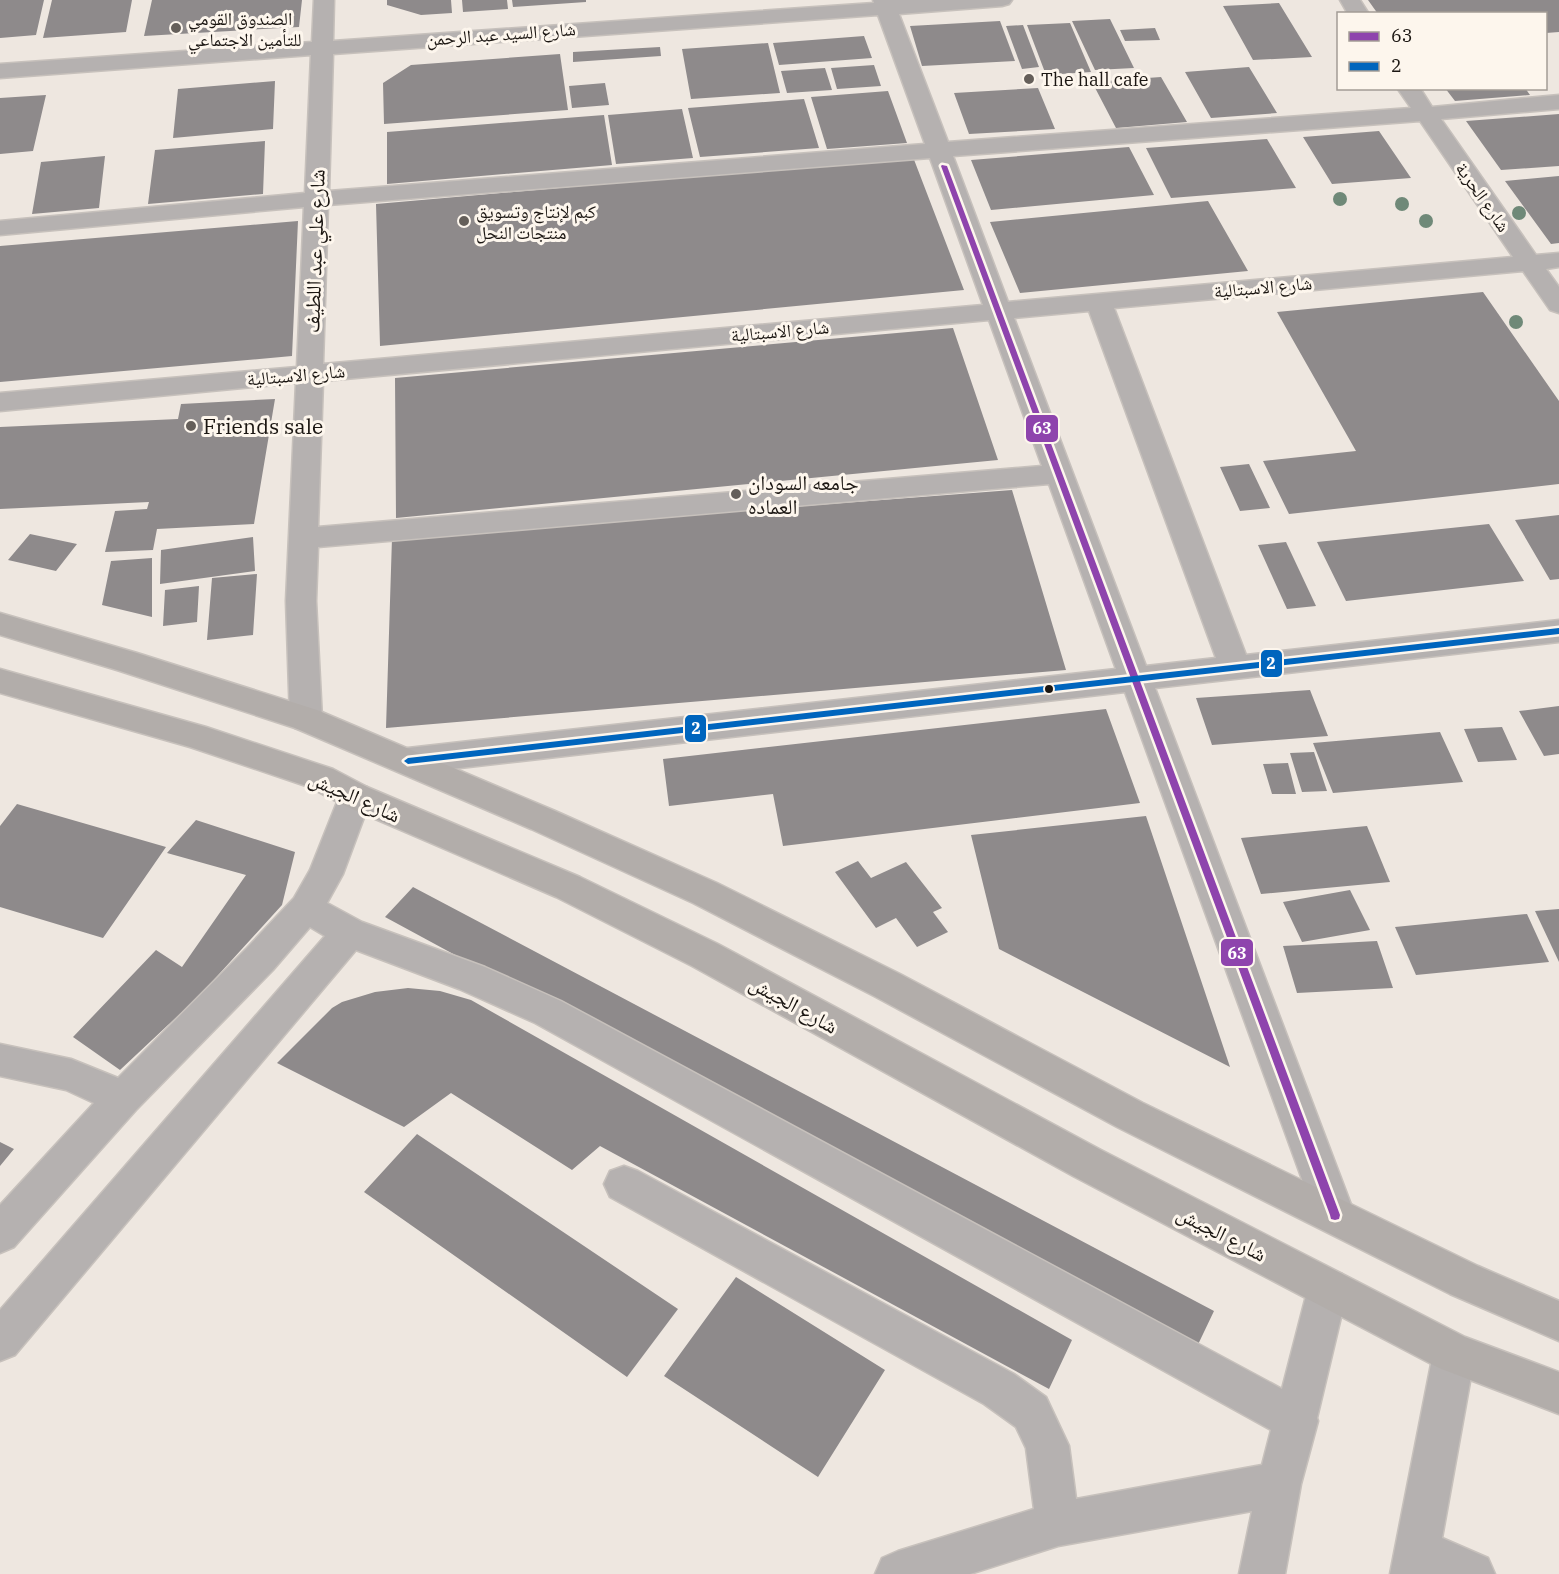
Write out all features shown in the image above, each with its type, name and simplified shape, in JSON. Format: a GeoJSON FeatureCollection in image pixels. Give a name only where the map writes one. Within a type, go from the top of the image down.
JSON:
{"type":"FeatureCollection","features":[{"type":"Feature","properties":{"kind":"highway"},"geometry":{"type":"LineString","coordinates":[[0,624],[306,718],[705,893],[887,985],[1130,1115],[1464,1280],[1559,1321]]}},
{"type":"Feature","properties":{"kind":"highway","name":"شارع الجيش"},"geometry":{"type":"LineString","coordinates":[[0,681],[195,736],[321,778],[355,796],[568,887],[705,955],[1087,1163],[1454,1354],[1559,1393]]}},
{"type":"Feature","properties":{"kind":"street","name":"شارع علي عبد اللطيف"},"geometry":{"type":"LineString","coordinates":[[306,718],[301,601],[324,0]]}},
{"type":"Feature","properties":{"kind":"street","name":"شارع السيد عبد الرحمن"},"geometry":{"type":"LineString","coordinates":[[0,71],[884,4],[1002,0]]}},
{"type":"Feature","properties":{"kind":"street"},"geometry":{"type":"LineString","coordinates":[[884,4],[1335,1215]]}},
{"type":"Feature","properties":{"kind":"street","name":"شارع الحرية"},"geometry":{"type":"LineString","coordinates":[[1409,90],[1559,305]]}},
{"type":"Feature","properties":{"kind":"street"},"geometry":{"type":"LineString","coordinates":[[0,228],[316,199],[1559,102]]}},
{"type":"Feature","properties":{"kind":"street","name":"شارع الاسبتالية"},"geometry":{"type":"LineString","coordinates":[[0,402],[1559,260]]}},
{"type":"Feature","properties":{"kind":"street"},"geometry":{"type":"LineString","coordinates":[[1099,302],[1235,668]]}},
{"type":"Feature","properties":{"kind":"street"},"geometry":{"type":"LineString","coordinates":[[304,538],[1059,474]]}},
{"type":"Feature","properties":{"kind":"street"},"geometry":{"type":"LineString","coordinates":[[408,761],[1559,631]]}},
{"type":"Feature","properties":{"kind":"street"},"geometry":{"type":"LineString","coordinates":[[0,1234],[123,1098],[260,960],[306,908],[326,874],[355,796]]}},
{"type":"Feature","properties":{"kind":"street"},"geometry":{"type":"LineString","coordinates":[[306,908],[350,932],[472,978],[548,1012],[1297,1421]]}},
{"type":"Feature","properties":{"kind":"street"},"geometry":{"type":"LineString","coordinates":[[0,1341],[350,932]]}},
{"type":"Feature","properties":{"kind":"street"},"geometry":{"type":"LineString","coordinates":[[0,1060],[71,1076],[123,1098]]}},
{"type":"Feature","properties":{"kind":"street"},"geometry":{"type":"LineString","coordinates":[[624,1184],[999,1389],[1031,1412],[1047,1446],[1058,1524]]}},
{"type":"Feature","properties":{"kind":"street"},"geometry":{"type":"LineString","coordinates":[[1262,1574],[1279,1484],[1297,1421],[1328,1288]]}},
{"type":"Feature","properties":{"kind":"street"},"geometry":{"type":"LineString","coordinates":[[1454,1354],[1414,1562],[1472,1574]]}},
{"type":"Feature","properties":{"kind":"street"},"geometry":{"type":"LineString","coordinates":[[898,1574],[1058,1524],[1279,1484]]}},
{"type":"Feature","properties":{"kind":"building"},"geometry":{"type":"Polygon","coordinates":[[[0,0],[44,0],[36,35],[0,38],[0,0]]]}},
{"type":"Feature","properties":{"kind":"building"},"geometry":{"type":"Polygon","coordinates":[[[52,0],[132,0],[126,32],[43,38],[52,0]]]}},
{"type":"Feature","properties":{"kind":"building"},"geometry":{"type":"Polygon","coordinates":[[[152,0],[302,0],[299,27],[144,36],[152,0]]]}},
{"type":"Feature","properties":{"kind":"building"},"geometry":{"type":"Polygon","coordinates":[[[387,0],[451,0],[452,13],[421,15],[387,5],[387,0]]]}},
{"type":"Feature","properties":{"kind":"building"},"geometry":{"type":"Polygon","coordinates":[[[462,0],[507,0],[508,9],[463,12],[462,0]]]}},
{"type":"Feature","properties":{"kind":"building"},"geometry":{"type":"Polygon","coordinates":[[[512,0],[586,0],[586,2],[513,7],[512,0]]]}},
{"type":"Feature","properties":{"kind":"building"},"geometry":{"type":"Polygon","coordinates":[[[1368,0],[1559,0],[1559,32],[1547,33],[1547,12],[1377,12],[1368,0]]]}},
{"type":"Feature","properties":{"kind":"building"},"geometry":{"type":"Polygon","coordinates":[[[1279,3],[1312,57],[1253,60],[1223,6],[1279,3]]]}},
{"type":"Feature","properties":{"kind":"building"},"geometry":{"type":"Polygon","coordinates":[[[1110,19],[1134,68],[1095,70],[1072,21],[1110,19]]]}},
{"type":"Feature","properties":{"kind":"building"},"geometry":{"type":"Polygon","coordinates":[[[1000,21],[1015,61],[922,66],[910,26],[1000,21]]]}},
{"type":"Feature","properties":{"kind":"building"},"geometry":{"type":"Polygon","coordinates":[[[1070,23],[1091,72],[1046,75],[1027,25],[1070,23]]]}},
{"type":"Feature","properties":{"kind":"building"},"geometry":{"type":"Polygon","coordinates":[[[1023,25],[1039,67],[1022,69],[1006,26],[1023,25]]]}},
{"type":"Feature","properties":{"kind":"building"},"geometry":{"type":"Polygon","coordinates":[[[1155,28],[1160,40],[1125,41],[1120,30],[1155,28]]]}},
{"type":"Feature","properties":{"kind":"building"},"geometry":{"type":"Polygon","coordinates":[[[864,36],[872,58],[779,65],[773,43],[864,36]]]}},
{"type":"Feature","properties":{"kind":"building"},"geometry":{"type":"Polygon","coordinates":[[[768,43],[780,93],[691,99],[682,49],[768,43]]]}},
{"type":"Feature","properties":{"kind":"building"},"geometry":{"type":"Polygon","coordinates":[[[660,47],[661,56],[573,62],[573,52],[660,47]]]}},
{"type":"Feature","properties":{"kind":"building"},"geometry":{"type":"Polygon","coordinates":[[[560,54],[568,110],[384,124],[383,83],[411,65],[560,54]]]}},
{"type":"Feature","properties":{"kind":"building"},"geometry":{"type":"Polygon","coordinates":[[[874,65],[881,86],[837,89],[831,68],[874,65]]]}},
{"type":"Feature","properties":{"kind":"building"},"geometry":{"type":"Polygon","coordinates":[[[1249,67],[1277,113],[1211,118],[1185,72],[1249,67]]]}},
{"type":"Feature","properties":{"kind":"building"},"geometry":{"type":"Polygon","coordinates":[[[825,68],[832,90],[787,93],[781,71],[825,68]]]}},
{"type":"Feature","properties":{"kind":"building"},"geometry":{"type":"Polygon","coordinates":[[[1161,77],[1187,122],[1116,128],[1092,82],[1161,77]]]}},
{"type":"Feature","properties":{"kind":"building"},"geometry":{"type":"Polygon","coordinates":[[[275,81],[273,129],[173,138],[178,89],[275,81]]]}},
{"type":"Feature","properties":{"kind":"building"},"geometry":{"type":"Polygon","coordinates":[[[605,83],[609,105],[572,108],[569,86],[605,83]]]}},
{"type":"Feature","properties":{"kind":"building"},"geometry":{"type":"Polygon","coordinates":[[[1038,88],[1055,129],[969,134],[954,93],[1038,88]]]}},
{"type":"Feature","properties":{"kind":"building"},"geometry":{"type":"Polygon","coordinates":[[[1447,90],[1526,90],[1530,95],[1455,101],[1447,90]]]}},
{"type":"Feature","properties":{"kind":"building"},"geometry":{"type":"Polygon","coordinates":[[[888,91],[907,143],[827,149],[811,97],[888,91]]]}},
{"type":"Feature","properties":{"kind":"building"},"geometry":{"type":"Polygon","coordinates":[[[46,95],[33,151],[0,154],[0,98],[46,95]]]}},
{"type":"Feature","properties":{"kind":"building"},"geometry":{"type":"Polygon","coordinates":[[[804,99],[819,148],[700,157],[688,108],[804,99]]]}},
{"type":"Feature","properties":{"kind":"building"},"geometry":{"type":"Polygon","coordinates":[[[682,109],[693,158],[616,164],[608,115],[682,109]]]}},
{"type":"Feature","properties":{"kind":"building"},"geometry":{"type":"Polygon","coordinates":[[[1559,114],[1559,166],[1501,170],[1466,121],[1559,114]]]}},
{"type":"Feature","properties":{"kind":"building"},"geometry":{"type":"Polygon","coordinates":[[[604,115],[612,165],[387,184],[387,132],[604,115]]]}},
{"type":"Feature","properties":{"kind":"building"},"geometry":{"type":"Polygon","coordinates":[[[1379,131],[1411,178],[1332,184],[1303,137],[1379,131]]]}},
{"type":"Feature","properties":{"kind":"building"},"geometry":{"type":"Polygon","coordinates":[[[1267,139],[1296,188],[1171,198],[1146,148],[1267,139]]]}},
{"type":"Feature","properties":{"kind":"building"},"geometry":{"type":"Polygon","coordinates":[[[265,141],[263,194],[148,204],[155,150],[265,141]]]}},
{"type":"Feature","properties":{"kind":"building"},"geometry":{"type":"Polygon","coordinates":[[[1129,147],[1154,195],[991,210],[971,160],[1129,147]]]}},
{"type":"Feature","properties":{"kind":"building"},"geometry":{"type":"Polygon","coordinates":[[[105,156],[99,208],[32,214],[41,162],[105,156]]]}},
{"type":"Feature","properties":{"kind":"building"},"geometry":{"type":"Polygon","coordinates":[[[913,157],[964,290],[380,346],[376,204],[913,157]]]}},
{"type":"Feature","properties":{"kind":"building"},"geometry":{"type":"Polygon","coordinates":[[[1559,176],[1559,243],[1551,244],[1505,181],[1559,176]]]}},
{"type":"Feature","properties":{"kind":"building"},"geometry":{"type":"Polygon","coordinates":[[[1208,201],[1248,271],[1020,293],[990,222],[1208,201]]]}},
{"type":"Feature","properties":{"kind":"building"},"geometry":{"type":"Polygon","coordinates":[[[298,221],[292,356],[0,382],[0,246],[298,221]]]}},
{"type":"Feature","properties":{"kind":"building"},"geometry":{"type":"Polygon","coordinates":[[[1483,292],[1559,401],[1559,484],[1289,514],[1263,461],[1356,451],[1277,312],[1483,292]]]}},
{"type":"Feature","properties":{"kind":"building"},"geometry":{"type":"Polygon","coordinates":[[[953,328],[998,460],[396,518],[395,378],[953,328]]]}},
{"type":"Feature","properties":{"kind":"building"},"geometry":{"type":"Polygon","coordinates":[[[275,399],[254,524],[157,529],[153,550],[105,552],[115,511],[147,509],[149,502],[0,509],[0,427],[178,419],[181,404],[275,399]]]}},
{"type":"Feature","properties":{"kind":"building"},"geometry":{"type":"Polygon","coordinates":[[[1249,464],[1270,508],[1240,511],[1220,467],[1249,464]]]}},
{"type":"Feature","properties":{"kind":"building"},"geometry":{"type":"Polygon","coordinates":[[[1012,490],[1066,670],[386,728],[392,538],[1012,490]]]}},
{"type":"Feature","properties":{"kind":"building"},"geometry":{"type":"Polygon","coordinates":[[[1559,515],[1559,579],[1550,580],[1515,520],[1559,515]]]}},
{"type":"Feature","properties":{"kind":"building"},"geometry":{"type":"Polygon","coordinates":[[[1489,524],[1524,581],[1346,601],[1317,542],[1489,524]]]}},
{"type":"Feature","properties":{"kind":"building"},"geometry":{"type":"Polygon","coordinates":[[[30,534],[77,544],[56,571],[8,560],[30,534]]]}},
{"type":"Feature","properties":{"kind":"building"},"geometry":{"type":"Polygon","coordinates":[[[253,537],[255,571],[160,584],[161,550],[253,537]]]}},
{"type":"Feature","properties":{"kind":"building"},"geometry":{"type":"Polygon","coordinates":[[[1286,542],[1316,606],[1287,609],[1258,545],[1286,542]]]}},
{"type":"Feature","properties":{"kind":"building"},"geometry":{"type":"Polygon","coordinates":[[[152,558],[152,617],[102,605],[111,561],[152,558]]]}},
{"type":"Feature","properties":{"kind":"building"},"geometry":{"type":"Polygon","coordinates":[[[257,574],[253,635],[207,640],[212,578],[257,574]]]}},
{"type":"Feature","properties":{"kind":"building"},"geometry":{"type":"Polygon","coordinates":[[[199,586],[197,622],[163,626],[165,590],[199,586]]]}},
{"type":"Feature","properties":{"kind":"building"},"geometry":{"type":"Polygon","coordinates":[[[1310,690],[1328,736],[1212,745],[1196,698],[1310,690]]]}},
{"type":"Feature","properties":{"kind":"building"},"geometry":{"type":"Polygon","coordinates":[[[1559,706],[1559,754],[1544,756],[1519,711],[1559,706]]]}},
{"type":"Feature","properties":{"kind":"building"},"geometry":{"type":"Polygon","coordinates":[[[1106,709],[1140,803],[783,846],[773,794],[669,806],[663,759],[1106,709]]]}},
{"type":"Feature","properties":{"kind":"building"},"geometry":{"type":"Polygon","coordinates":[[[1502,727],[1517,760],[1478,762],[1464,729],[1502,727]]]}},
{"type":"Feature","properties":{"kind":"building"},"geometry":{"type":"Polygon","coordinates":[[[1440,732],[1463,782],[1333,793],[1313,743],[1440,732]]]}},
{"type":"Feature","properties":{"kind":"building"},"geometry":{"type":"Polygon","coordinates":[[[1314,752],[1327,791],[1302,792],[1290,753],[1314,752]]]}},
{"type":"Feature","properties":{"kind":"building"},"geometry":{"type":"Polygon","coordinates":[[[1288,763],[1296,794],[1272,794],[1263,764],[1288,763]]]}},
{"type":"Feature","properties":{"kind":"building"},"geometry":{"type":"Polygon","coordinates":[[[17,804],[166,847],[103,938],[0,907],[0,826],[17,804]]]}},
{"type":"Feature","properties":{"kind":"building"},"geometry":{"type":"Polygon","coordinates":[[[1146,816],[1230,1067],[999,949],[971,835],[1146,816]]]}},
{"type":"Feature","properties":{"kind":"building"},"geometry":{"type":"Polygon","coordinates":[[[196,820],[295,852],[282,905],[200,995],[120,1070],[73,1037],[156,950],[182,967],[246,875],[167,853],[196,820]]]}},
{"type":"Feature","properties":{"kind":"building"},"geometry":{"type":"Polygon","coordinates":[[[1367,826],[1390,882],[1261,894],[1241,838],[1367,826]]]}},
{"type":"Feature","properties":{"kind":"building"},"geometry":{"type":"Polygon","coordinates":[[[858,861],[871,878],[906,862],[942,908],[933,912],[948,932],[917,947],[896,918],[876,928],[835,872],[858,861]]]}},
{"type":"Feature","properties":{"kind":"building"},"geometry":{"type":"Polygon","coordinates":[[[413,887],[1214,1311],[1193,1355],[385,917],[413,887]]]}},
{"type":"Feature","properties":{"kind":"building"},"geometry":{"type":"Polygon","coordinates":[[[1350,890],[1370,930],[1302,942],[1283,902],[1350,890]]]}},
{"type":"Feature","properties":{"kind":"building"},"geometry":{"type":"Polygon","coordinates":[[[1559,909],[1559,962],[1535,911],[1559,909]]]}},
{"type":"Feature","properties":{"kind":"building"},"geometry":{"type":"Polygon","coordinates":[[[1527,914],[1549,962],[1416,975],[1395,927],[1527,914]]]}},
{"type":"Feature","properties":{"kind":"building"},"geometry":{"type":"Polygon","coordinates":[[[1377,941],[1393,988],[1297,993],[1283,946],[1377,941]]]}},
{"type":"Feature","properties":{"kind":"building"},"geometry":{"type":"Polygon","coordinates":[[[408,988],[440,991],[471,1000],[1072,1340],[1049,1389],[600,1146],[572,1170],[451,1093],[404,1127],[277,1063],[332,1008],[342,1002],[375,992],[408,988]]]}},
{"type":"Feature","properties":{"kind":"building"},"geometry":{"type":"Polygon","coordinates":[[[417,1134],[678,1309],[627,1377],[364,1192],[417,1134]]]}},
{"type":"Feature","properties":{"kind":"building"},"geometry":{"type":"Polygon","coordinates":[[[0,1142],[14,1149],[0,1166],[0,1142]]]}},
{"type":"Feature","properties":{"kind":"building"},"geometry":{"type":"Polygon","coordinates":[[[736,1277],[885,1370],[818,1477],[664,1376],[736,1277]]]}},
{"type":"Feature","properties":{"kind":"transit line","name":"63"},"geometry":{"type":"LineString","coordinates":[[944,166],[1335,1215]]}},
{"type":"Feature","properties":{"kind":"transit line","name":"2"},"geometry":{"type":"LineString","coordinates":[[408,761],[1559,631]]}},
{"type":"Feature","properties":{"kind":"place","name":"الصندوق القومي للتأمين الاجتماعي"},"geometry":{"type":"Point","coordinates":[176,28]}},
{"type":"Feature","properties":{"kind":"place","name":"The hall cafe"},"geometry":{"type":"Point","coordinates":[1029,79]}},
{"type":"Feature","properties":{"kind":"place","name":"كبم لإنتاج وتسويق منتجات النحل"},"geometry":{"type":"Point","coordinates":[464,221]}},
{"type":"Feature","properties":{"kind":"place","name":"Friends sale"},"geometry":{"type":"Point","coordinates":[191,426]}},
{"type":"Feature","properties":{"kind":"place","name":"جامعه السودان العماده"},"geometry":{"type":"Point","coordinates":[736,494]}}]}
